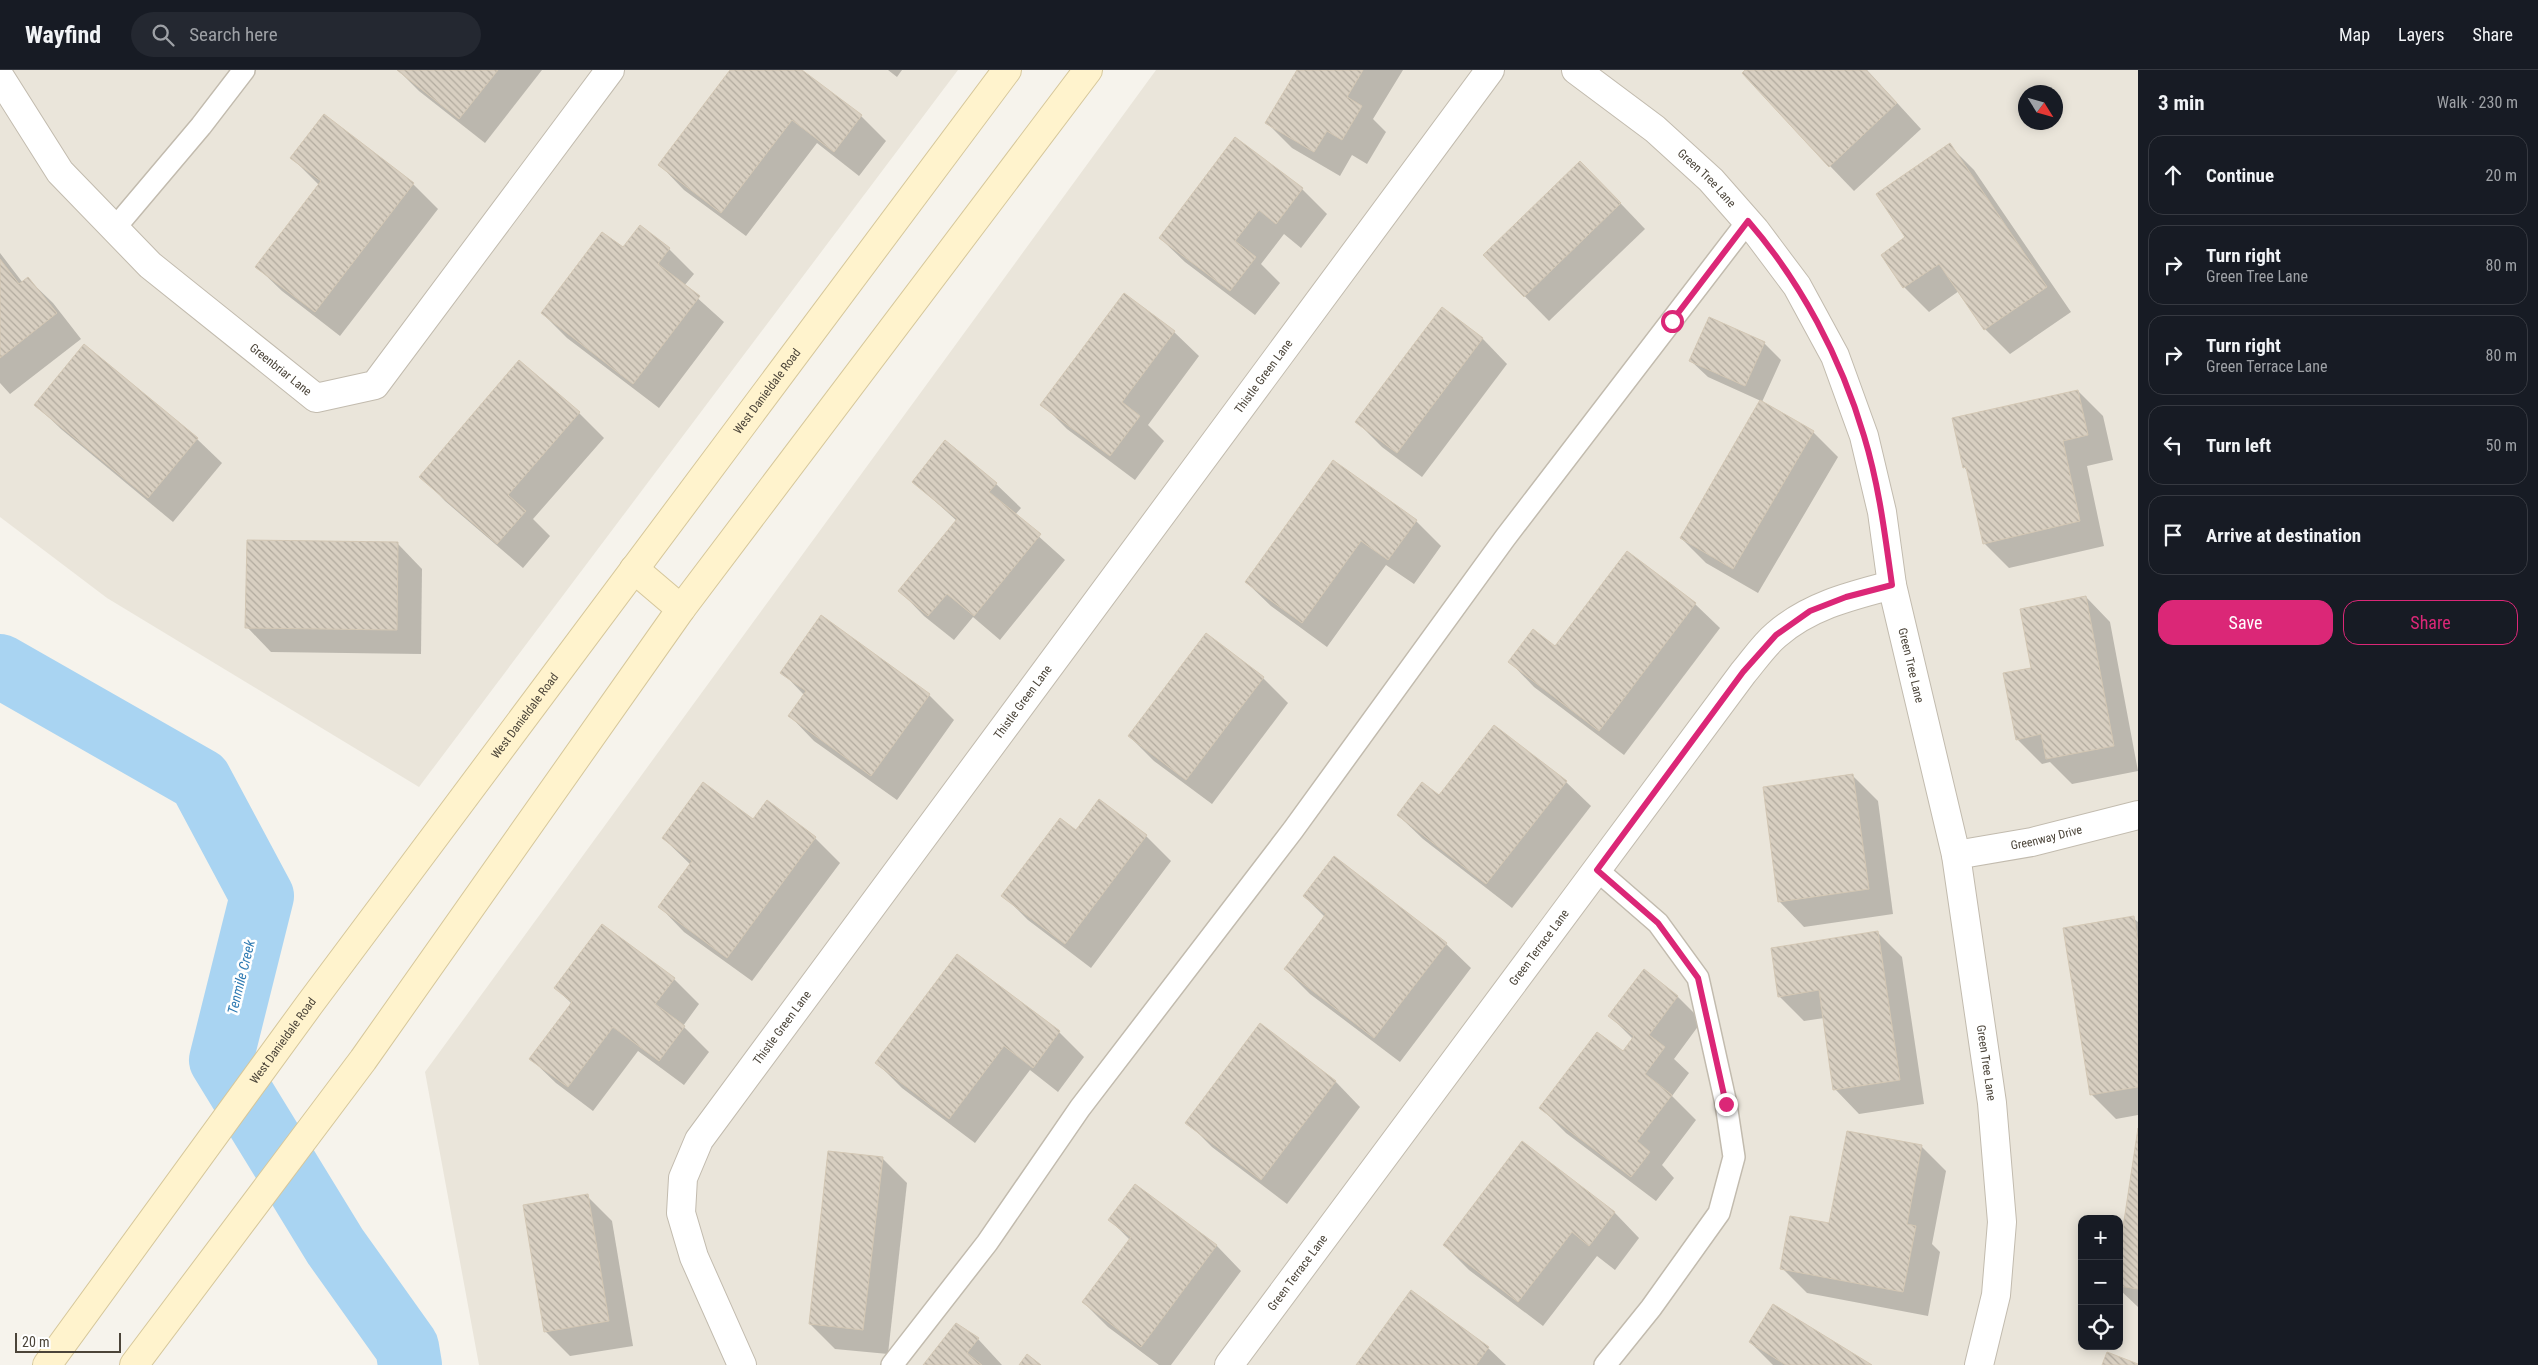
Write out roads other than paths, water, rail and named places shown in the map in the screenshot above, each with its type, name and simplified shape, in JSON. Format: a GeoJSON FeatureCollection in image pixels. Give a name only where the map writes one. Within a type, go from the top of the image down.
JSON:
{"type":"FeatureCollection","features":[{"type":"Feature","properties":{"kind":"main road","name":"West Danieldale Road"},"geometry":{"type":"LineString","coordinates":[[47,1365],[309,1006],[1007,70]]}},
{"type":"Feature","properties":{"kind":"main road"},"geometry":{"type":"LineString","coordinates":[[134,1365],[215,1255],[364,1060],[681,609],[1088,70]]}},
{"type":"Feature","properties":{"kind":"main road"},"geometry":{"type":"LineString","coordinates":[[634,569],[681,609]]}},
{"type":"Feature","properties":{"kind":"street","name":"Greenbriar Lane"},"geometry":{"type":"LineString","coordinates":[[0,77],[60,172],[114,229],[150,265],[316,398],[375,385],[610,70]]}},
{"type":"Feature","properties":{"kind":"street","name":"Thistle Green Lane"},"geometry":{"type":"LineString","coordinates":[[742,1365],[694,1257],[681,1214],[683,1178],[699,1140],[1490,70]]}},
{"type":"Feature","properties":{"kind":"street","name":"Green Tree Lane"},"geometry":{"type":"LineString","coordinates":[[1576,70],[1655,129],[1711,180],[1748,221],[1796,286],[1834,356],[1864,436],[1882,512],[1892,585],[1956,855],[1992,1103],[2002,1222],[1996,1296],[1979,1365]]}},
{"type":"Feature","properties":{"kind":"street","name":"Green Terrace Lane"},"geometry":{"type":"LineString","coordinates":[[1229,1365],[1743,672],[1776,635],[1810,611],[1846,597],[1892,585]]}},
{"type":"Feature","properties":{"kind":"street","name":"Greenway Drive"},"geometry":{"type":"LineString","coordinates":[[1956,855],[2032,842],[2138,815]]}},
{"type":"Feature","properties":{"kind":"lane"},"geometry":{"type":"LineString","coordinates":[[114,229],[201,126],[244,70]]}},
{"type":"Feature","properties":{"kind":"lane"},"geometry":{"type":"LineString","coordinates":[[892,1365],[987,1242],[1098,1085],[1293,830],[1505,538],[1748,221]]}},
{"type":"Feature","properties":{"kind":"lane"},"geometry":{"type":"LineString","coordinates":[[1597,870],[1658,923],[1698,978],[1726,1104],[1734,1157],[1719,1213],[1651,1308],[1606,1365]]}},
{"type":"Feature","properties":{"kind":"waterway","name":"Tenmile Creek"},"geometry":{"type":"LineString","coordinates":[[0,666],[200,780],[262,896],[221,1060],[335,1246],[407,1347],[410,1365]]}}]}
